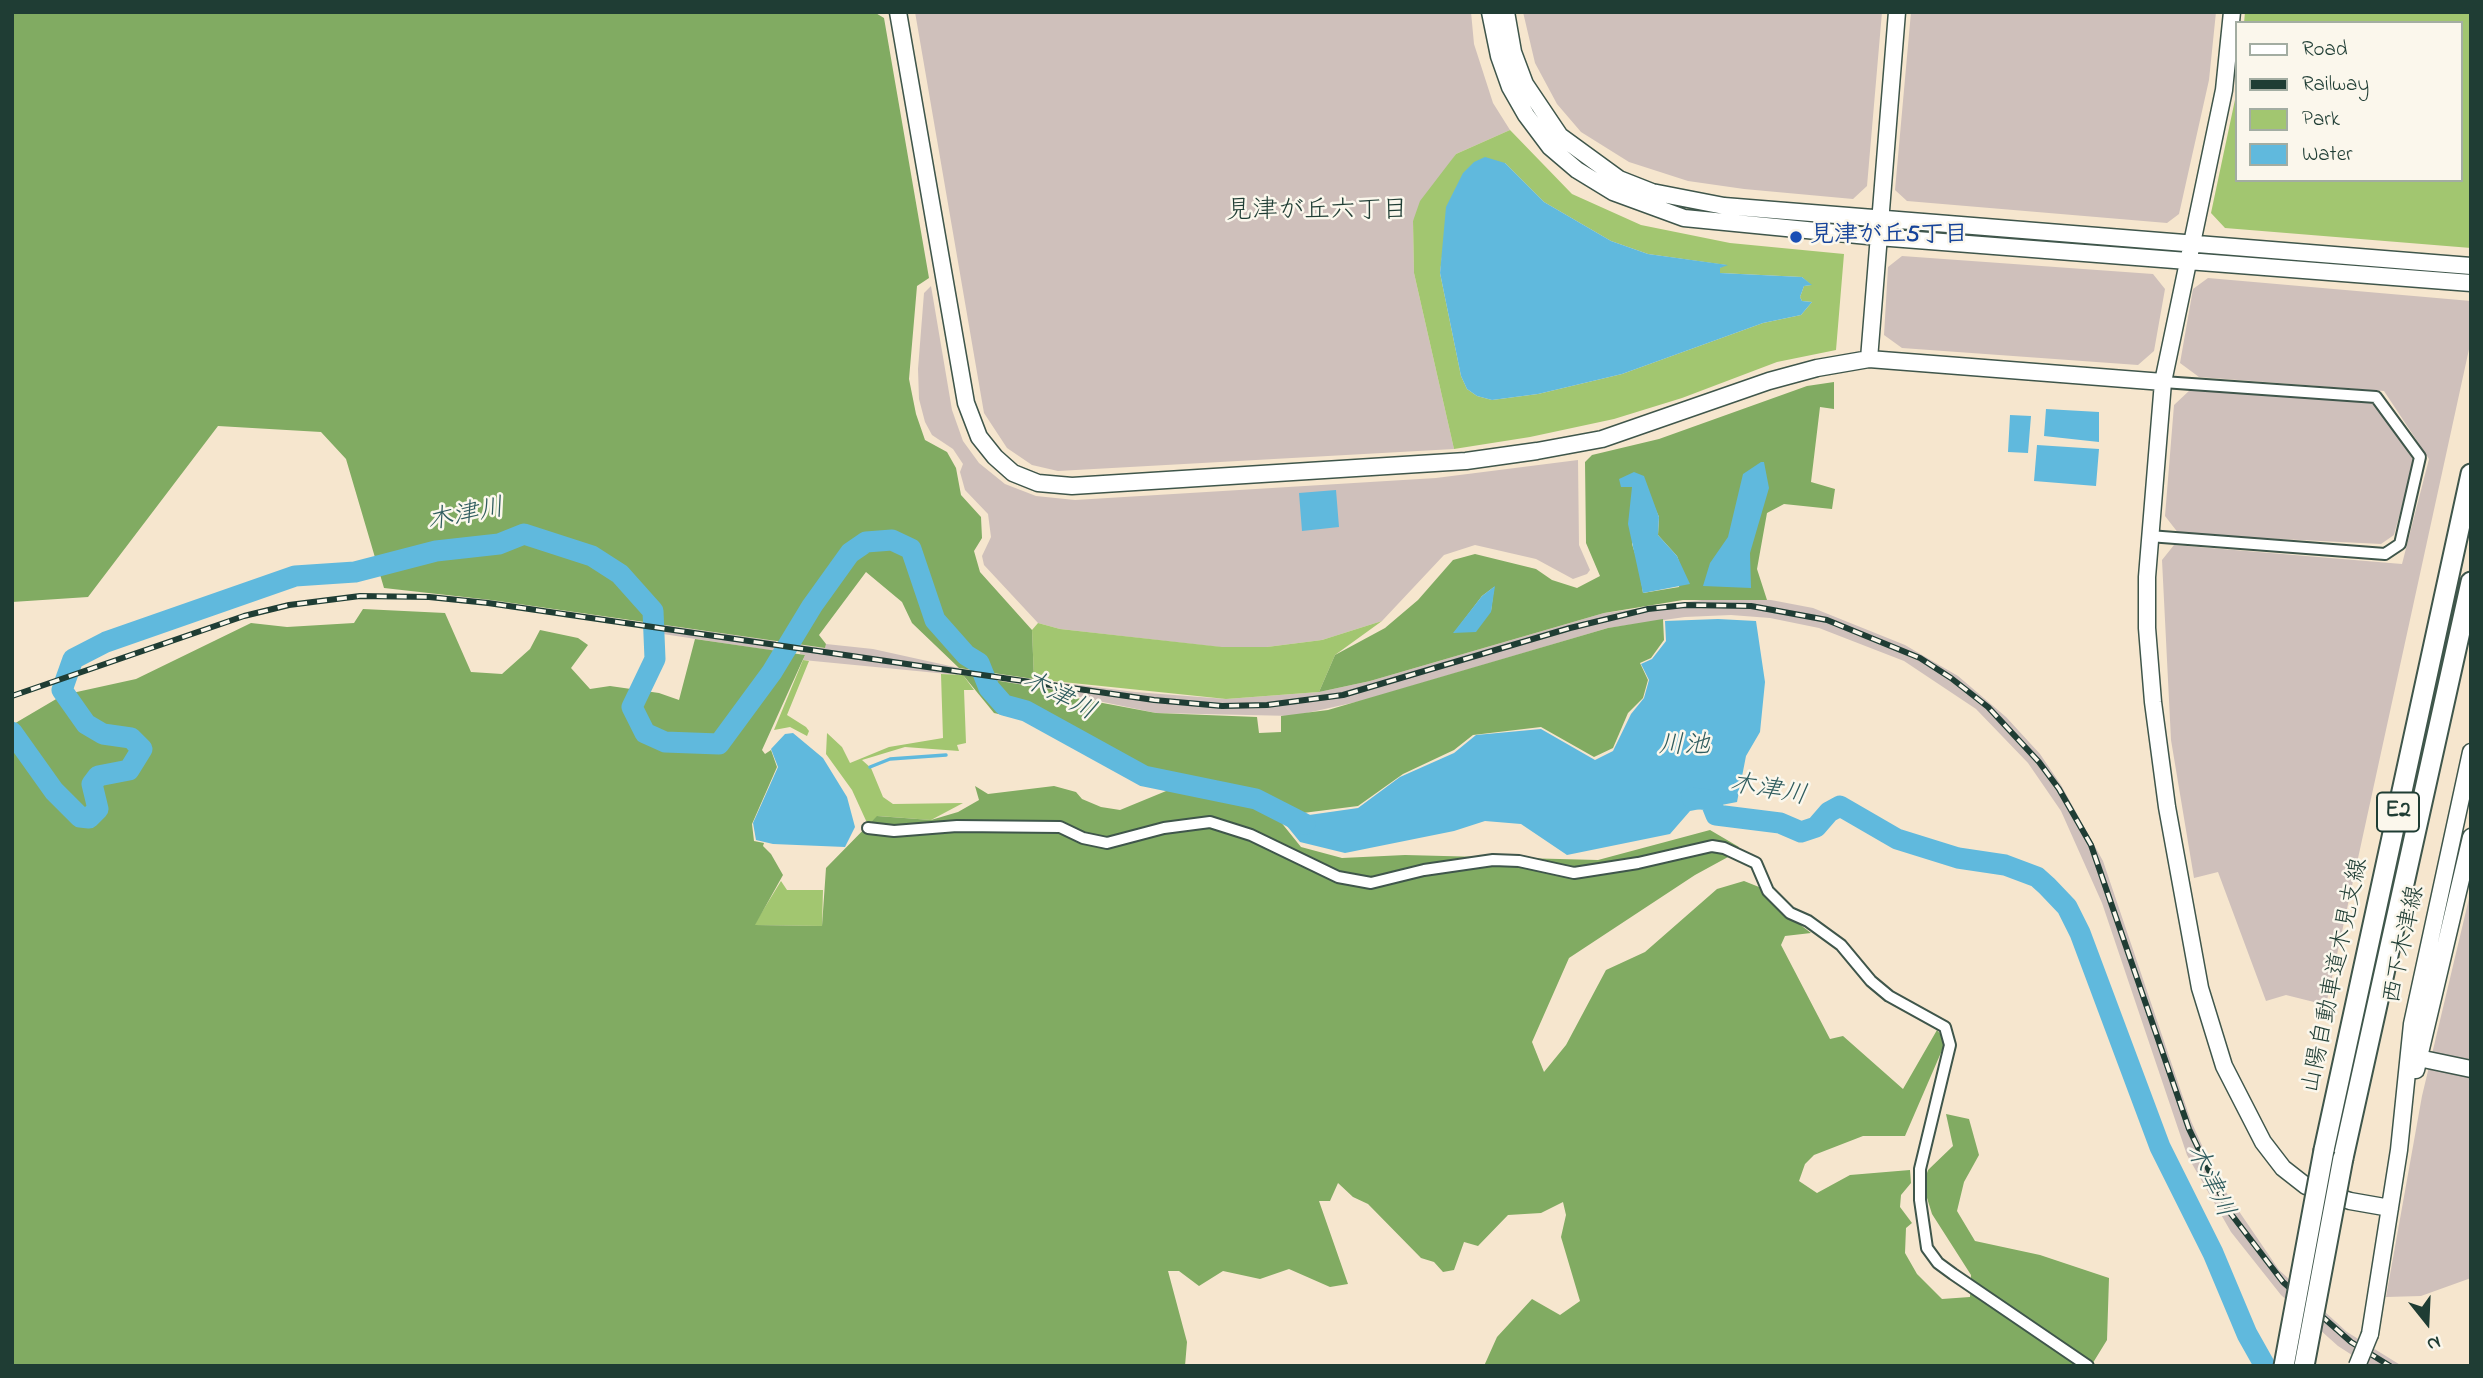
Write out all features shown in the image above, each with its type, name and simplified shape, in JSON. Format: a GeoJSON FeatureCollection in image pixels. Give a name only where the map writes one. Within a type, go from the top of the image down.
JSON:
{"type":"FeatureCollection","features":[{"type":"Feature","properties":{"kind":"highway","name":"山陽自動車道木見支線"},"geometry":{"type":"LineString","coordinates":[[2284,1366],[2323,1150],[2471,474]]}},
{"type":"Feature","properties":{"kind":"highway","name":"山陽自動車道木見支線"},"geometry":{"type":"LineString","coordinates":[[2304,1366],[2343,1158],[2471,582]]}},
{"type":"Feature","properties":{"kind":"street"},"geometry":{"type":"LineString","coordinates":[[898,12],[968,410],[979,437],[995,457],[1013,473],[1038,483],[1072,486],[1466,461],[1602,439],[1769,381],[1817,368],[1869,359],[2376,397],[2420,457],[2400,544],[2385,554],[2149,536]]}},
{"type":"Feature","properties":{"kind":"street"},"geometry":{"type":"LineString","coordinates":[[1490,12],[1499,56],[1510,87],[1526,115],[1550,147],[1577,170],[1613,192],[1684,218],[1878,237],[2471,284]]}},
{"type":"Feature","properties":{"kind":"street"},"geometry":{"type":"LineString","coordinates":[[1506,12],[1513,52],[1538,108],[1559,136],[1619,178],[1652,192],[1724,206],[2471,266]]}},
{"type":"Feature","properties":{"kind":"street"},"geometry":{"type":"LineString","coordinates":[[1869,359],[1897,12]]}},
{"type":"Feature","properties":{"kind":"street"},"geometry":{"type":"LineString","coordinates":[[2232,12],[2224,90],[2163,382],[2149,536],[2147,628],[2167,807],[2200,988],[2224,1066],[2263,1142],[2283,1168],[2306,1186],[2350,1202],[2390,1208]]}},
{"type":"Feature","properties":{"kind":"street","name":"西下木津線"},"geometry":{"type":"LineString","coordinates":[[2414,1058],[2412,1024],[2471,752]]}},
{"type":"Feature","properties":{"kind":"street"},"geometry":{"type":"LineString","coordinates":[[868,828],[894,831],[957,825],[1060,827],[1083,838],[1107,843],[1164,828],[1210,822],[1251,835],[1338,877],[1371,883],[1424,870],[1493,860],[1519,861],[1574,873],[1638,863],[1712,846],[1724,848],[1756,863],[1768,891],[1790,914],[1808,921],[1841,945],[1871,981],[1889,996],[1945,1027],[1950,1045],[1920,1169],[1920,1200],[1927,1248],[1938,1263],[1953,1274],[2088,1366]]}},
{"type":"Feature","properties":{"kind":"street","name":"西下木津線"},"geometry":{"type":"LineString","coordinates":[[2357,1366],[2370,1335],[2414,1058],[2471,837]]}},
{"type":"Feature","properties":{"kind":"street"},"geometry":{"type":"LineString","coordinates":[[2414,1058],[2471,1069]]}},
{"type":"Feature","properties":{"kind":"shaded area"},"geometry":{"type":"Polygon","coordinates":[[[915,12],[1471,12],[1474,44],[1493,103],[1510,130],[1456,154],[1413,221],[1414,273],[1454,449],[1058,471],[1032,465],[1007,448],[984,413],[915,12]]]}},
{"type":"Feature","properties":{"kind":"shaded area"},"geometry":{"type":"Polygon","coordinates":[[[1523,12],[1882,12],[1867,186],[1853,199],[1744,189],[1688,181],[1629,162],[1581,132],[1557,104],[1535,63],[1523,12]]]}},
{"type":"Feature","properties":{"kind":"shaded area"},"geometry":{"type":"Polygon","coordinates":[[[1911,12],[2216,12],[2209,80],[2179,214],[2167,223],[1907,201],[1895,190],[1911,12]]]}},
{"type":"Feature","properties":{"kind":"shaded area"},"geometry":{"type":"Polygon","coordinates":[[[1902,256],[2153,274],[2165,289],[2154,351],[2138,365],[1902,348],[1884,335],[1888,267],[1902,256]]]}},
{"type":"Feature","properties":{"kind":"shaded area"},"geometry":{"type":"Polygon","coordinates":[[[2208,278],[2471,301],[2471,340],[2326,1005],[2286,995],[2266,1001],[2218,872],[2194,878],[2171,740],[2162,560],[2174,545],[2402,564],[2429,459],[2384,391],[2199,377],[2180,363],[2193,289],[2208,278]]]}},
{"type":"Feature","properties":{"kind":"shaded area"},"geometry":{"type":"Polygon","coordinates":[[[931,286],[952,410],[963,441],[979,463],[1005,484],[1036,496],[1075,500],[1436,478],[1578,460],[1579,545],[1590,570],[1587,574],[1573,579],[1536,559],[1475,545],[1444,555],[1382,621],[1322,640],[1267,647],[1219,647],[1060,629],[1038,623],[984,565],[982,556],[991,537],[988,514],[965,490],[960,472],[963,464],[953,449],[932,435],[925,422],[919,399],[918,369],[924,293],[931,286]]]}},
{"type":"Feature","properties":{"kind":"shaded area"},"geometry":{"type":"Polygon","coordinates":[[[2190,390],[2374,403],[2414,461],[2394,535],[2381,544],[2179,534],[2165,516],[2174,405],[2190,390]]]}},
{"type":"Feature","properties":{"kind":"shaded area"},"geometry":{"type":"Polygon","coordinates":[[[1717,598],[1771,600],[1813,608],[1905,645],[1958,676],[2006,717],[2040,754],[2061,785],[2103,861],[2191,1121],[2217,1179],[2279,1270],[2347,1332],[2402,1366],[2369,1366],[2338,1346],[2281,1295],[2231,1232],[2187,1155],[2102,903],[2061,811],[2028,763],[1976,709],[1904,661],[1819,628],[1770,618],[1731,615],[1685,617],[1608,628],[1361,701],[1293,716],[1156,713],[1007,682],[1008,676],[1135,692],[1226,699],[1319,692],[1370,681],[1604,613],[1717,598]]]}},
{"type":"Feature","properties":{"kind":"shaded area"},"geometry":{"type":"Polygon","coordinates":[[[664,625],[776,641],[775,651],[663,634],[664,625]]]}},
{"type":"Feature","properties":{"kind":"shaded area"},"geometry":{"type":"Polygon","coordinates":[[[826,644],[873,649],[959,668],[958,675],[803,660],[805,655],[800,654],[801,645],[825,648],[826,644]]]}},
{"type":"Feature","properties":{"kind":"shaded area"},"geometry":{"type":"Polygon","coordinates":[[[2471,890],[2471,1278],[2421,1296],[2386,1297],[2422,1096],[2471,890]]]}},
{"type":"Feature","properties":{"kind":"green space"},"geometry":{"type":"Polygon","coordinates":[[[12,12],[874,12],[884,18],[929,278],[917,286],[909,379],[916,414],[925,440],[947,452],[956,468],[961,495],[981,517],[982,538],[974,551],[980,572],[1032,630],[1034,679],[959,668],[912,623],[902,602],[866,572],[819,635],[826,644],[825,648],[491,600],[384,588],[346,459],[321,432],[218,426],[88,597],[12,602],[12,12]]]}},
{"type":"Feature","properties":{"kind":"green space"},"geometry":{"type":"Polygon","coordinates":[[[2245,12],[2471,12],[2471,248],[2225,228],[2211,213],[2234,104],[2234,182],[2462,182],[2462,21],[2244,21],[2245,12]]]}},
{"type":"Feature","properties":{"kind":"green space"},"geometry":{"type":"Polygon","coordinates":[[[1510,130],[1572,194],[1641,225],[1730,243],[1844,254],[1836,350],[1777,362],[1682,398],[1614,419],[1530,437],[1454,449],[1414,273],[1413,221],[1420,201],[1456,154],[1510,130]],[[1505,163],[1447,217],[1440,273],[1461,376],[1467,389],[1477,396],[1492,400],[1538,394],[1622,374],[1763,323],[1801,315],[1812,302],[1802,301],[1800,297],[1804,286],[1811,285],[1802,277],[1720,273],[1719,268],[1726,265],[1648,254],[1611,241],[1544,202],[1505,163]]]}},
{"type":"Feature","properties":{"kind":"green space"},"geometry":{"type":"Polygon","coordinates":[[[1834,382],[1834,409],[1820,407],[1811,482],[1835,489],[1832,509],[1784,504],[1767,513],[1757,569],[1767,600],[1683,600],[1604,613],[1370,681],[1319,692],[1335,655],[1385,628],[1418,600],[1453,560],[1475,554],[1536,569],[1552,580],[1577,588],[1600,576],[1586,543],[1585,462],[1592,455],[1659,439],[1807,386],[1834,382]],[[1632,486],[1632,544],[1643,593],[1679,587],[1682,570],[1677,556],[1658,535],[1659,517],[1653,504],[1632,486]],[[1494,587],[1482,596],[1454,633],[1491,611],[1494,587]]]}},
{"type":"Feature","properties":{"kind":"green space"},"geometry":{"type":"Polygon","coordinates":[[[363,609],[445,613],[471,672],[502,674],[530,649],[540,630],[578,638],[588,645],[571,668],[590,689],[610,686],[659,693],[679,700],[695,639],[805,655],[762,750],[765,754],[771,750],[777,767],[752,824],[754,841],[764,843],[763,846],[783,875],[755,925],[822,926],[826,868],[877,816],[931,820],[958,812],[979,800],[975,786],[988,794],[1054,786],[1076,792],[1082,799],[1101,807],[1120,810],[1171,789],[1150,773],[1101,750],[1051,718],[1032,722],[994,713],[963,675],[1061,691],[1060,695],[1156,713],[1257,717],[1259,733],[1281,732],[1281,716],[1328,710],[1608,628],[1663,619],[1664,640],[1651,658],[1640,663],[1648,680],[1643,698],[1628,713],[1613,748],[1594,757],[1541,727],[1473,735],[1454,750],[1403,774],[1358,806],[1303,813],[1282,802],[1276,816],[1301,847],[1342,858],[1405,855],[1598,860],[1710,830],[1739,847],[1728,857],[1695,875],[1569,958],[1532,1042],[1544,1072],[1566,1045],[1606,970],[1645,952],[1717,889],[1744,881],[1759,887],[1781,910],[1811,933],[1785,936],[1781,945],[1830,1039],[1843,1036],[1903,1089],[1937,1030],[1946,1041],[1905,1136],[1863,1136],[1814,1155],[1805,1164],[1799,1181],[1817,1193],[1850,1175],[1910,1170],[1911,1183],[1901,1195],[1900,1207],[1912,1223],[1906,1228],[1905,1253],[1917,1274],[1942,1299],[1970,1297],[1971,1275],[1932,1214],[1923,1185],[1928,1170],[1953,1146],[1946,1114],[1969,1119],[1979,1155],[1964,1182],[1957,1211],[1975,1241],[2040,1255],[2109,1278],[2107,1340],[2091,1366],[1484,1366],[1497,1337],[1532,1299],[1560,1315],[1580,1301],[1561,1237],[1566,1215],[1563,1202],[1541,1213],[1508,1215],[1478,1246],[1464,1242],[1454,1270],[1443,1272],[1434,1262],[1421,1258],[1368,1204],[1353,1197],[1338,1183],[1330,1201],[1319,1201],[1348,1284],[1330,1287],[1289,1269],[1260,1279],[1223,1271],[1199,1286],[1179,1271],[1168,1271],[1187,1342],[1185,1366],[12,1366],[12,725],[63,695],[136,679],[251,623],[287,627],[354,623],[363,609]]]}},
{"type":"Feature","properties":{"kind":"green space"},"geometry":{"type":"Polygon","coordinates":[[[1382,621],[1335,655],[1319,692],[1226,699],[1034,679],[1032,630],[1038,623],[1060,629],[1222,647],[1267,647],[1322,640],[1382,621]]]}},
{"type":"Feature","properties":{"kind":"green space"},"geometry":{"type":"Polygon","coordinates":[[[803,660],[809,661],[787,715],[806,727],[809,731],[807,736],[790,727],[774,730],[803,660]]]}},
{"type":"Feature","properties":{"kind":"green space"},"geometry":{"type":"Polygon","coordinates":[[[941,674],[963,675],[974,690],[964,690],[966,743],[957,745],[959,751],[905,747],[862,760],[871,768],[883,797],[893,804],[963,803],[931,820],[878,816],[868,825],[852,790],[826,754],[827,733],[842,747],[850,763],[889,747],[943,738],[941,674]]]}},
{"type":"Feature","properties":{"kind":"green space"},"geometry":{"type":"Polygon","coordinates":[[[781,881],[787,890],[823,890],[822,926],[754,925],[781,881]]]}},
{"type":"Feature","properties":{"kind":"water"},"geometry":{"type":"Polygon","coordinates":[[[1485,157],[1505,163],[1544,202],[1611,241],[1648,254],[1728,265],[1720,268],[1720,273],[1802,277],[1812,285],[1804,286],[1800,297],[1802,301],[1812,302],[1801,315],[1763,323],[1622,374],[1538,394],[1492,400],[1477,396],[1467,389],[1461,376],[1440,273],[1446,207],[1463,173],[1474,162],[1485,157]]]}},
{"type":"Feature","properties":{"kind":"water"},"geometry":{"type":"Polygon","coordinates":[[[2046,409],[2099,412],[2099,442],[2044,436],[2046,409]]]}},
{"type":"Feature","properties":{"kind":"water"},"geometry":{"type":"Polygon","coordinates":[[[2010,415],[2031,416],[2028,453],[2008,452],[2010,415]]]}},
{"type":"Feature","properties":{"kind":"water"},"geometry":{"type":"Polygon","coordinates":[[[2037,445],[2099,449],[2096,486],[2034,481],[2037,445]]]}},
{"type":"Feature","properties":{"kind":"water"},"geometry":{"type":"Polygon","coordinates":[[[1764,462],[1769,488],[1750,553],[1751,588],[1703,586],[1710,563],[1728,537],[1743,474],[1764,462]]]}},
{"type":"Feature","properties":{"kind":"water"},"geometry":{"type":"Polygon","coordinates":[[[1634,472],[1644,476],[1659,517],[1658,535],[1677,556],[1690,584],[1643,593],[1628,524],[1632,487],[1621,487],[1619,479],[1634,472]]]}},
{"type":"Feature","properties":{"kind":"water"},"geometry":{"type":"Polygon","coordinates":[[[1336,490],[1339,527],[1302,531],[1299,493],[1336,490]]]}},
{"type":"Feature","properties":{"kind":"water"},"geometry":{"type":"Polygon","coordinates":[[[1495,586],[1491,612],[1476,632],[1453,633],[1482,596],[1495,586]]]}},
{"type":"Feature","properties":{"kind":"water","name":"川池"},"geometry":{"type":"Polygon","coordinates":[[[1665,621],[1756,621],[1765,682],[1760,732],[1746,756],[1737,802],[1690,811],[1670,834],[1567,855],[1521,824],[1485,821],[1454,831],[1345,853],[1300,842],[1278,815],[1284,805],[1302,816],[1358,808],[1400,777],[1454,753],[1476,735],[1541,729],[1595,760],[1613,751],[1631,714],[1644,698],[1649,680],[1641,664],[1652,659],[1666,641],[1665,621]]]}},
{"type":"Feature","properties":{"kind":"water"},"geometry":{"type":"Polygon","coordinates":[[[793,733],[823,758],[847,797],[855,827],[845,847],[773,844],[756,840],[753,823],[778,767],[771,749],[785,734],[793,733]]]}},
{"type":"Feature","properties":{"kind":"waterway","name":"木津川"},"geometry":{"type":"LineString","coordinates":[[12,732],[54,791],[80,817],[89,818],[98,809],[92,784],[98,776],[129,770],[142,749],[131,738],[103,734],[86,724],[62,690],[73,659],[106,642],[295,576],[355,572],[436,551],[499,544],[524,534],[592,556],[620,574],[653,611],[655,659],[632,707],[645,733],[665,742],[719,744],[772,672],[812,606],[850,553],[866,542],[892,540],[911,549],[935,620],[966,655],[979,663],[989,688],[1004,705],[1026,711],[1144,776],[1256,799],[1305,824]]}},
{"type":"Feature","properties":{"kind":"waterway"},"geometry":{"type":"LineString","coordinates":[[870,767],[890,759],[946,755]]}},
{"type":"Feature","properties":{"kind":"waterway","name":"木津川"},"geometry":{"type":"LineString","coordinates":[[1692,798],[1710,800],[1716,815],[1780,823],[1801,832],[1816,827],[1829,812],[1840,806],[1897,839],[1958,858],[2005,865],[2037,877],[2047,886],[2067,907],[2080,933],[2160,1147],[2213,1253],[2247,1334],[2265,1366]]}},
{"type":"Feature","properties":{"kind":"railway"},"geometry":{"type":"LineString","coordinates":[[12,696],[244,616],[289,605],[360,596],[429,597],[488,603],[1154,700],[1222,706],[1267,705],[1343,695],[1570,628],[1648,609],[1685,605],[1751,606],[1827,620],[1920,658],[1951,678],[1988,707],[2039,762],[2059,789],[2091,845],[2189,1129],[2228,1210],[2283,1282],[2351,1342],[2390,1366]]}},
{"type":"Feature","properties":{"kind":"place","name":"見津が丘5丁目"},"geometry":{"type":"Point","coordinates":[1796,237]}},
{"type":"Feature","properties":{"kind":"district","name":"見津が丘六丁目"},"geometry":{"type":"Point","coordinates":[1317,213]}}]}
